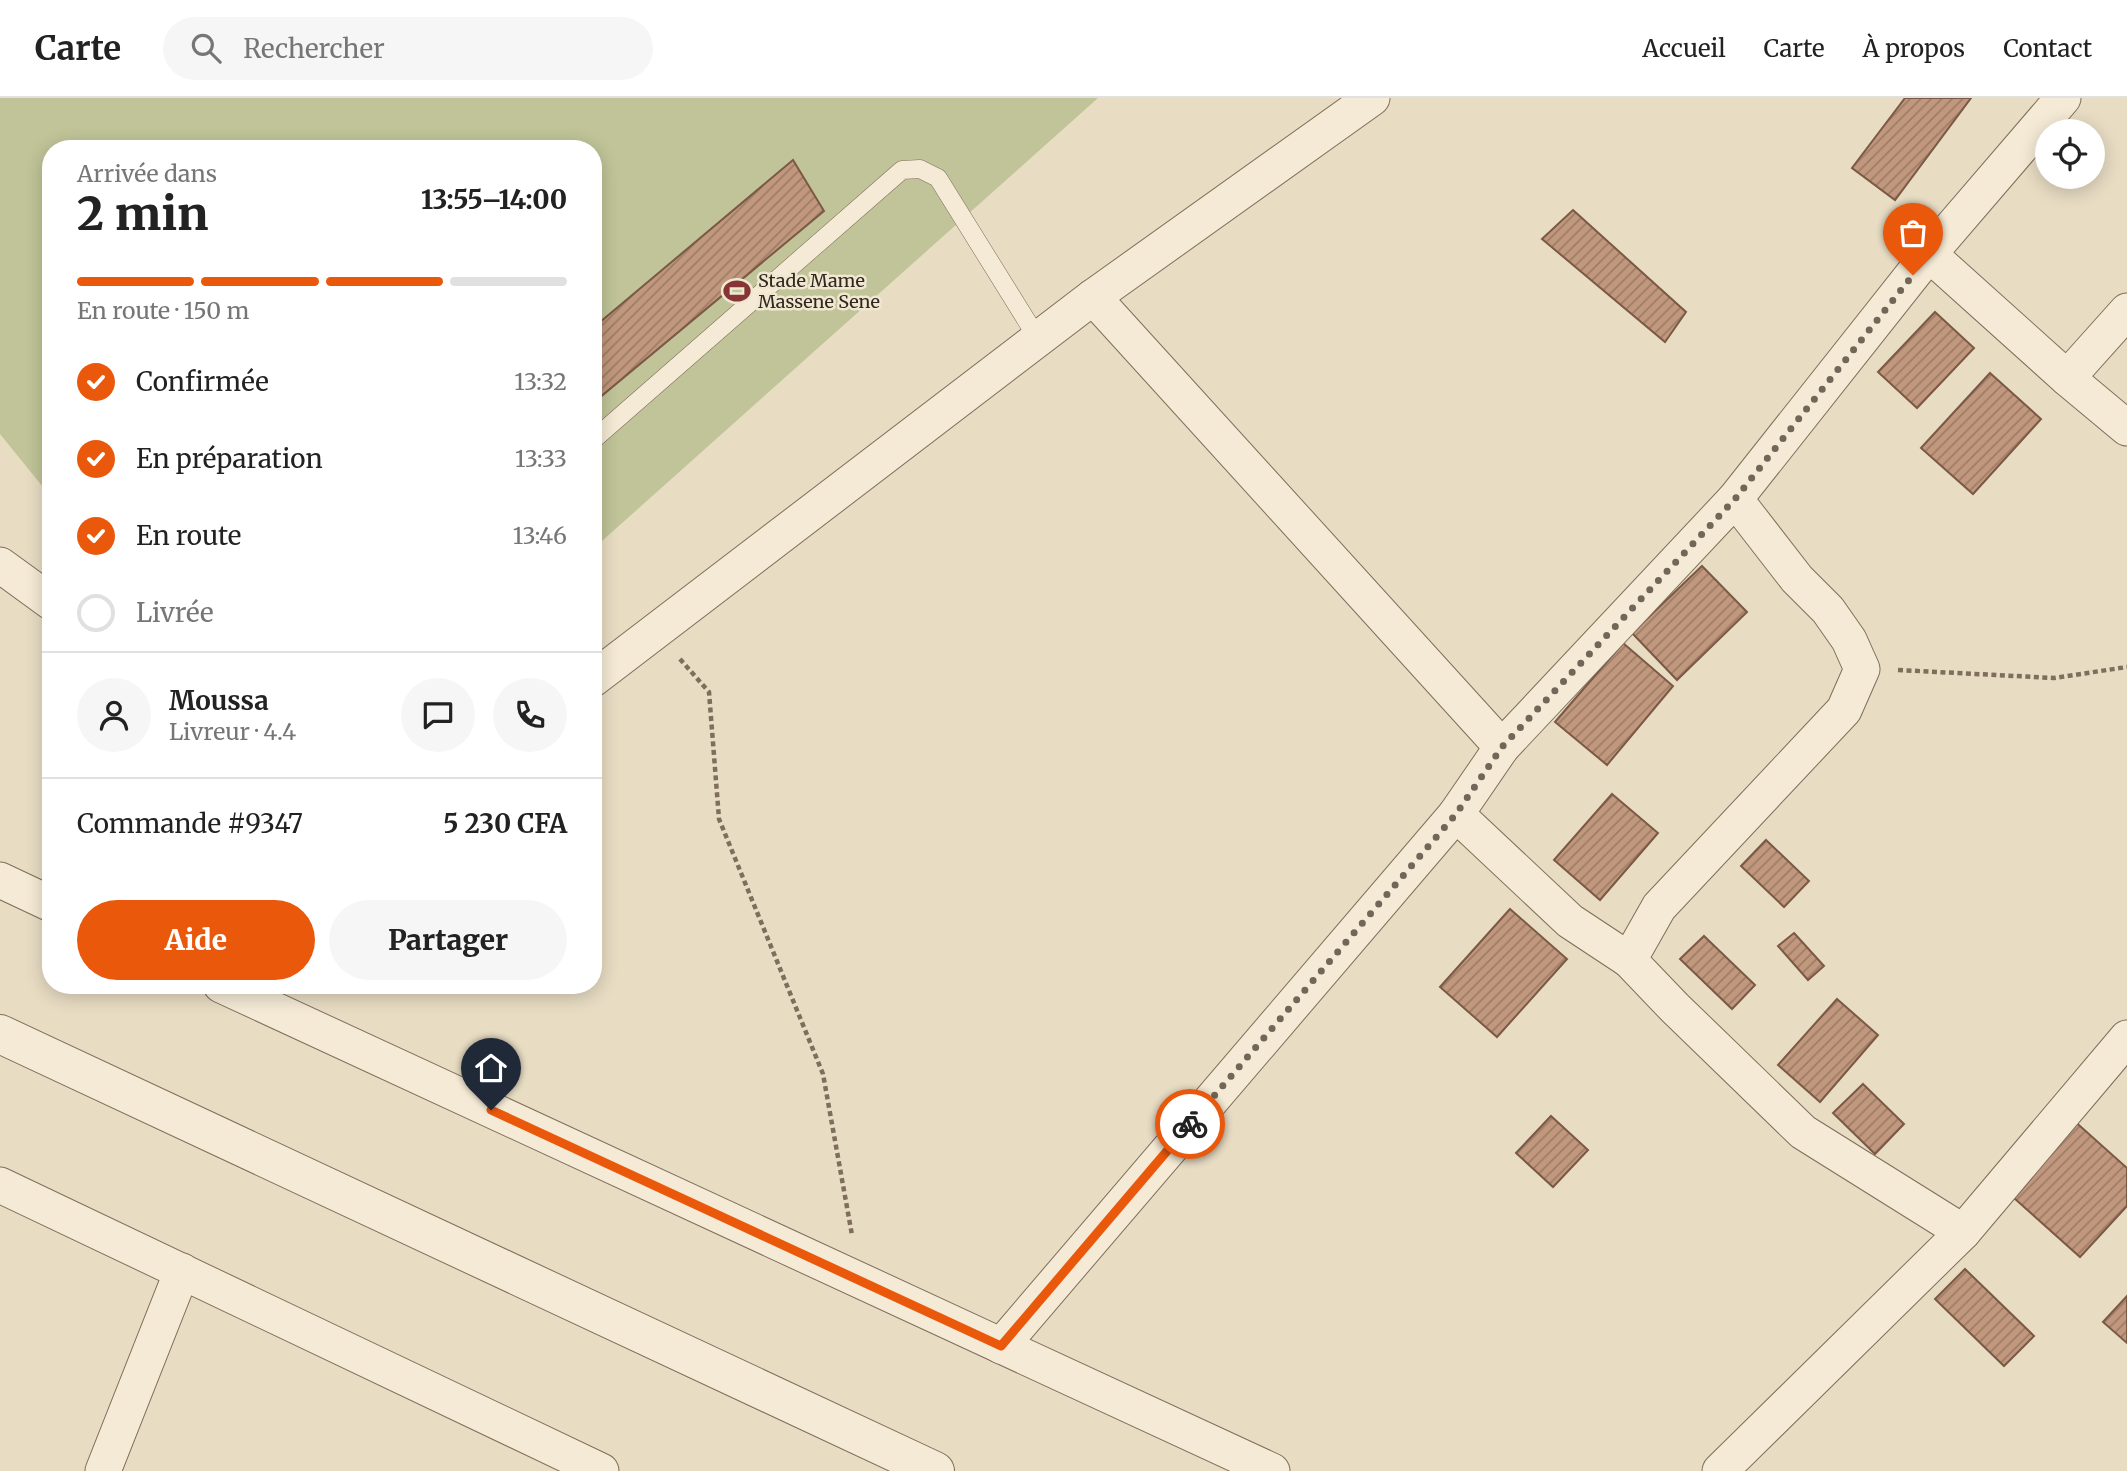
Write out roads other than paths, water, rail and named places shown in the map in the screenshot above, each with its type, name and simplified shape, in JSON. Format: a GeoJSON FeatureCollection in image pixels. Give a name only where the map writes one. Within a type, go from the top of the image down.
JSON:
{"type":"FeatureCollection","features":[{"type":"Feature","properties":{"kind":"street"},"geometry":{"type":"LineString","coordinates":[[602,672],[1093,297],[1372,98]]}},
{"type":"Feature","properties":{"kind":"street"},"geometry":{"type":"LineString","coordinates":[[1001,1346],[1456,814],[1502,747],[1735,499],[1929,254],[2063,98]]}},
{"type":"Feature","properties":{"kind":"street"},"geometry":{"type":"LineString","coordinates":[[1929,254],[2127,428]]}},
{"type":"Feature","properties":{"kind":"street"},"geometry":{"type":"LineString","coordinates":[[1093,297],[1502,747]]}},
{"type":"Feature","properties":{"kind":"street"},"geometry":{"type":"LineString","coordinates":[[2067,378],[2127,311]]}},
{"type":"Feature","properties":{"kind":"street"},"geometry":{"type":"LineString","coordinates":[[1629,960],[1659,907],[1844,710],[1862,669],[1849,640],[1828,610],[1797,579],[1735,499]]}},
{"type":"Feature","properties":{"kind":"street"},"geometry":{"type":"LineString","coordinates":[[0,565],[42,595]]}},
{"type":"Feature","properties":{"kind":"street"},"geometry":{"type":"LineString","coordinates":[[1456,814],[1570,920],[1629,960],[1675,1009],[1803,1132],[1963,1232]]}},
{"type":"Feature","properties":{"kind":"street"},"geometry":{"type":"LineString","coordinates":[[0,880],[42,900]]}},
{"type":"Feature","properties":{"kind":"street"},"geometry":{"type":"LineString","coordinates":[[240,994],[1272,1471]]}},
{"type":"Feature","properties":{"kind":"street"},"geometry":{"type":"LineString","coordinates":[[0,1034],[935,1471]]}},
{"type":"Feature","properties":{"kind":"street"},"geometry":{"type":"LineString","coordinates":[[1720,1471],[1963,1232],[2127,1038]]}},
{"type":"Feature","properties":{"kind":"street"},"geometry":{"type":"LineString","coordinates":[[0,1185],[601,1471]]}},
{"type":"Feature","properties":{"kind":"street"},"geometry":{"type":"LineString","coordinates":[[103,1471],[182,1271]]}},
{"type":"Feature","properties":{"kind":"lane"},"geometry":{"type":"LineString","coordinates":[[602,432],[902,170],[920,169],[938,178],[1038,339]]}},
{"type":"Feature","properties":{"kind":"place","name":"Stade Mame Massene Sene"},"geometry":{"type":"Point","coordinates":[737,291]}}]}
